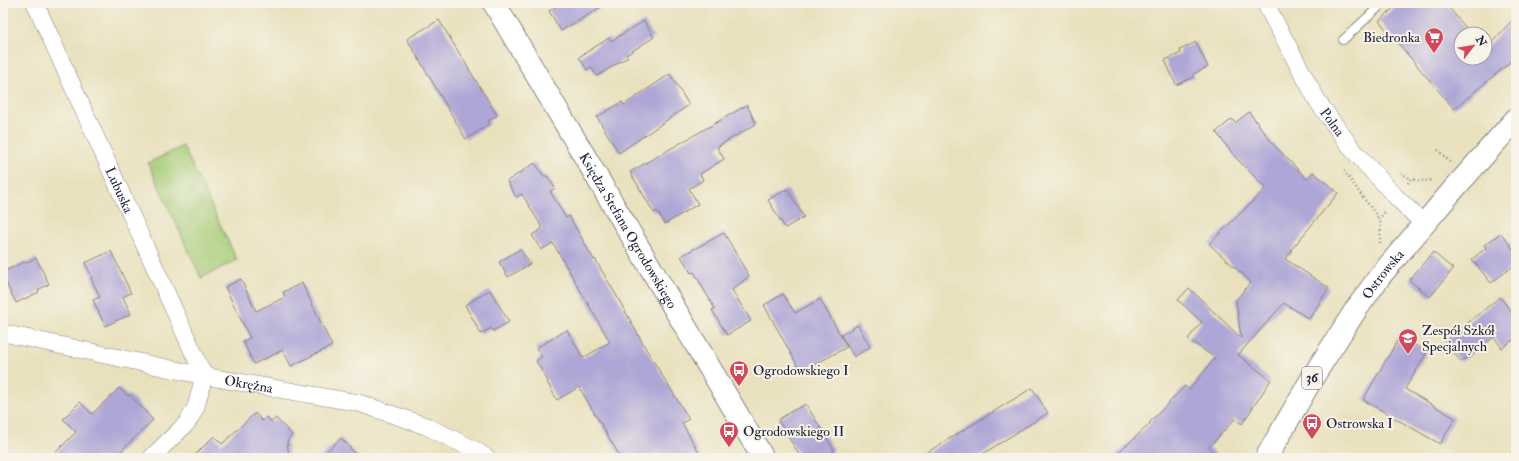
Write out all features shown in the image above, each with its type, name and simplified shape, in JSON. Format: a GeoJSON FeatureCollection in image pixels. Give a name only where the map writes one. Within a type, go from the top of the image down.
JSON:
{"type":"FeatureCollection","features":[{"type":"Feature","properties":{"kind":"street","name":"Lubuska"},"geometry":{"type":"LineString","coordinates":[[35,3],[204,376]]}},
{"type":"Feature","properties":{"kind":"street","name":"Księdza Stefana Ogrodowskiego"},"geometry":{"type":"LineString","coordinates":[[494,3],[763,458]]}},
{"type":"Feature","properties":{"kind":"street","name":"Polna"},"geometry":{"type":"LineString","coordinates":[[1265,3],[1318,102],[1353,150],[1396,197],[1424,224]]}},
{"type":"Feature","properties":{"kind":"street","name":"Ostrowska"},"geometry":{"type":"LineString","coordinates":[[1267,454],[1314,375],[1355,311],[1380,276],[1516,119]]}},
{"type":"Feature","properties":{"kind":"street","name":"Okrężna"},"geometry":{"type":"LineString","coordinates":[[3,333],[204,376],[359,403],[426,426],[475,455]]}},
{"type":"Feature","properties":{"kind":"street"},"geometry":{"type":"LineString","coordinates":[[151,458],[187,423],[196,407],[204,376]]}},
{"type":"Feature","properties":{"kind":"lane"},"geometry":{"type":"LineString","coordinates":[[1343,40],[1383,3]]}},
{"type":"Feature","properties":{"kind":"path"},"geometry":{"type":"LineString","coordinates":[[1438,150],[1452,164]]}},
{"type":"Feature","properties":{"kind":"green space"},"geometry":{"type":"Polygon","coordinates":[[[183,146],[237,260],[201,278],[148,163],[183,146]]]}},
{"type":"Feature","properties":{"kind":"building"},"geometry":{"type":"Polygon","coordinates":[[[561,3],[608,3],[561,31],[549,11],[561,3]]]}},
{"type":"Feature","properties":{"kind":"building","name":"Biedronka"},"geometry":{"type":"Polygon","coordinates":[[[1399,3],[1445,3],[1464,26],[1453,26],[1453,66],[1493,66],[1493,41],[1516,16],[1516,54],[1508,64],[1454,109],[1379,21],[1399,3]]]}},
{"type":"Feature","properties":{"kind":"building"},"geometry":{"type":"Polygon","coordinates":[[[439,20],[497,115],[488,121],[490,124],[466,139],[407,39],[439,20]]]}},
{"type":"Feature","properties":{"kind":"building"},"geometry":{"type":"Polygon","coordinates":[[[644,21],[654,37],[626,55],[628,57],[597,76],[591,67],[587,70],[579,57],[609,38],[611,41],[644,21]]]}},
{"type":"Feature","properties":{"kind":"building"},"geometry":{"type":"Polygon","coordinates":[[[1196,42],[1208,67],[1193,74],[1194,77],[1176,85],[1165,60],[1181,53],[1180,50],[1196,42]]]}},
{"type":"Feature","properties":{"kind":"building"},"geometry":{"type":"Polygon","coordinates":[[[670,74],[689,105],[619,153],[597,117],[622,102],[624,105],[670,74]]]}},
{"type":"Feature","properties":{"kind":"building"},"geometry":{"type":"Polygon","coordinates":[[[747,105],[756,124],[717,147],[724,159],[700,174],[703,180],[689,189],[698,204],[665,224],[657,211],[654,213],[630,172],[747,105]]]}},
{"type":"Feature","properties":{"kind":"building"},"geometry":{"type":"Polygon","coordinates":[[[1249,112],[1274,145],[1307,179],[1313,172],[1338,193],[1285,259],[1329,288],[1309,319],[1284,303],[1238,355],[1271,380],[1242,424],[1235,419],[1209,447],[1218,458],[1112,458],[1150,424],[1149,423],[1185,386],[1189,390],[1215,358],[1188,339],[1202,322],[1178,300],[1189,288],[1241,338],[1236,300],[1251,282],[1209,244],[1266,188],[1236,158],[1216,132],[1232,119],[1235,123],[1249,112]]]}},
{"type":"Feature","properties":{"kind":"building"},"geometry":{"type":"Polygon","coordinates":[[[535,163],[544,176],[547,176],[555,188],[550,191],[566,218],[569,216],[646,349],[689,419],[682,423],[702,458],[621,458],[579,387],[557,400],[536,361],[542,357],[536,348],[567,330],[583,358],[610,342],[553,243],[541,250],[532,235],[542,229],[539,222],[522,194],[516,197],[507,181],[535,163]]]}},
{"type":"Feature","properties":{"kind":"building"},"geometry":{"type":"Polygon","coordinates":[[[787,189],[804,217],[785,228],[768,200],[787,189]]]}},
{"type":"Feature","properties":{"kind":"building"},"geometry":{"type":"Polygon","coordinates":[[[724,233],[749,276],[732,290],[751,321],[727,335],[712,310],[715,309],[694,272],[691,273],[681,256],[724,233]]]}},
{"type":"Feature","properties":{"kind":"building"},"geometry":{"type":"Polygon","coordinates":[[[1501,233],[1516,253],[1516,264],[1491,283],[1472,259],[1486,248],[1484,245],[1501,233]]]}},
{"type":"Feature","properties":{"kind":"building"},"geometry":{"type":"Polygon","coordinates":[[[520,249],[530,264],[508,277],[499,262],[520,249]]]}},
{"type":"Feature","properties":{"kind":"building"},"geometry":{"type":"Polygon","coordinates":[[[111,251],[131,293],[123,297],[131,314],[105,326],[93,300],[100,297],[85,263],[111,251]]]}},
{"type":"Feature","properties":{"kind":"building"},"geometry":{"type":"Polygon","coordinates":[[[1433,252],[1453,269],[1430,297],[1409,280],[1433,252]]]}},
{"type":"Feature","properties":{"kind":"building"},"geometry":{"type":"Polygon","coordinates":[[[36,258],[49,284],[38,290],[39,292],[16,303],[3,277],[3,272],[36,258]]]}},
{"type":"Feature","properties":{"kind":"building"},"geometry":{"type":"Polygon","coordinates":[[[241,279],[256,311],[285,297],[283,292],[302,283],[332,346],[291,366],[283,350],[254,364],[243,341],[250,338],[225,287],[241,279]]]}},
{"type":"Feature","properties":{"kind":"building"},"geometry":{"type":"Polygon","coordinates":[[[490,290],[509,322],[493,331],[491,328],[481,334],[465,305],[490,290]]]}},
{"type":"Feature","properties":{"kind":"building"},"geometry":{"type":"Polygon","coordinates":[[[783,294],[795,313],[820,299],[847,347],[801,372],[764,305],[783,294]]]}},
{"type":"Feature","properties":{"kind":"building"},"geometry":{"type":"Polygon","coordinates":[[[1500,297],[1516,318],[1516,338],[1502,348],[1494,337],[1461,362],[1445,341],[1500,297]]]}},
{"type":"Feature","properties":{"kind":"building"},"geometry":{"type":"Polygon","coordinates":[[[858,325],[870,347],[854,357],[841,335],[858,325]]]}},
{"type":"Feature","properties":{"kind":"building"},"geometry":{"type":"Polygon","coordinates":[[[1400,336],[1427,352],[1405,389],[1455,418],[1440,444],[1363,400],[1400,336]]]}},
{"type":"Feature","properties":{"kind":"building"},"geometry":{"type":"Polygon","coordinates":[[[119,388],[128,396],[130,395],[153,420],[114,458],[50,458],[76,432],[63,419],[80,402],[92,414],[119,388]]]}},
{"type":"Feature","properties":{"kind":"building"},"geometry":{"type":"Polygon","coordinates":[[[1032,388],[1048,413],[976,458],[918,458],[1032,388]]]}},
{"type":"Feature","properties":{"kind":"building"},"geometry":{"type":"Polygon","coordinates":[[[806,404],[834,450],[832,452],[835,458],[801,458],[778,420],[806,404]]]}},
{"type":"Feature","properties":{"kind":"building"},"geometry":{"type":"Polygon","coordinates":[[[255,413],[262,421],[267,417],[271,422],[276,418],[292,435],[287,441],[289,458],[192,458],[214,436],[222,444],[255,413]]]}},
{"type":"Feature","properties":{"kind":"building"},"geometry":{"type":"Polygon","coordinates":[[[341,438],[359,458],[320,458],[341,438]]]}},
{"type":"Feature","properties":{"kind":"place","name":"Biedronka"},"geometry":{"type":"Point","coordinates":[1434,54]}},
{"type":"Feature","properties":{"kind":"place","name":"Zespół Szkół Specjalnych"},"geometry":{"type":"Point","coordinates":[1408,355]}},
{"type":"Feature","properties":{"kind":"place","name":"Ogrodowskiego I"},"geometry":{"type":"Point","coordinates":[739,387]}},
{"type":"Feature","properties":{"kind":"place","name":"Ostrowska I"},"geometry":{"type":"Point","coordinates":[1312,440]}},
{"type":"Feature","properties":{"kind":"place","name":"Ogrodowskiego II"},"geometry":{"type":"Point","coordinates":[729,448]}}]}
